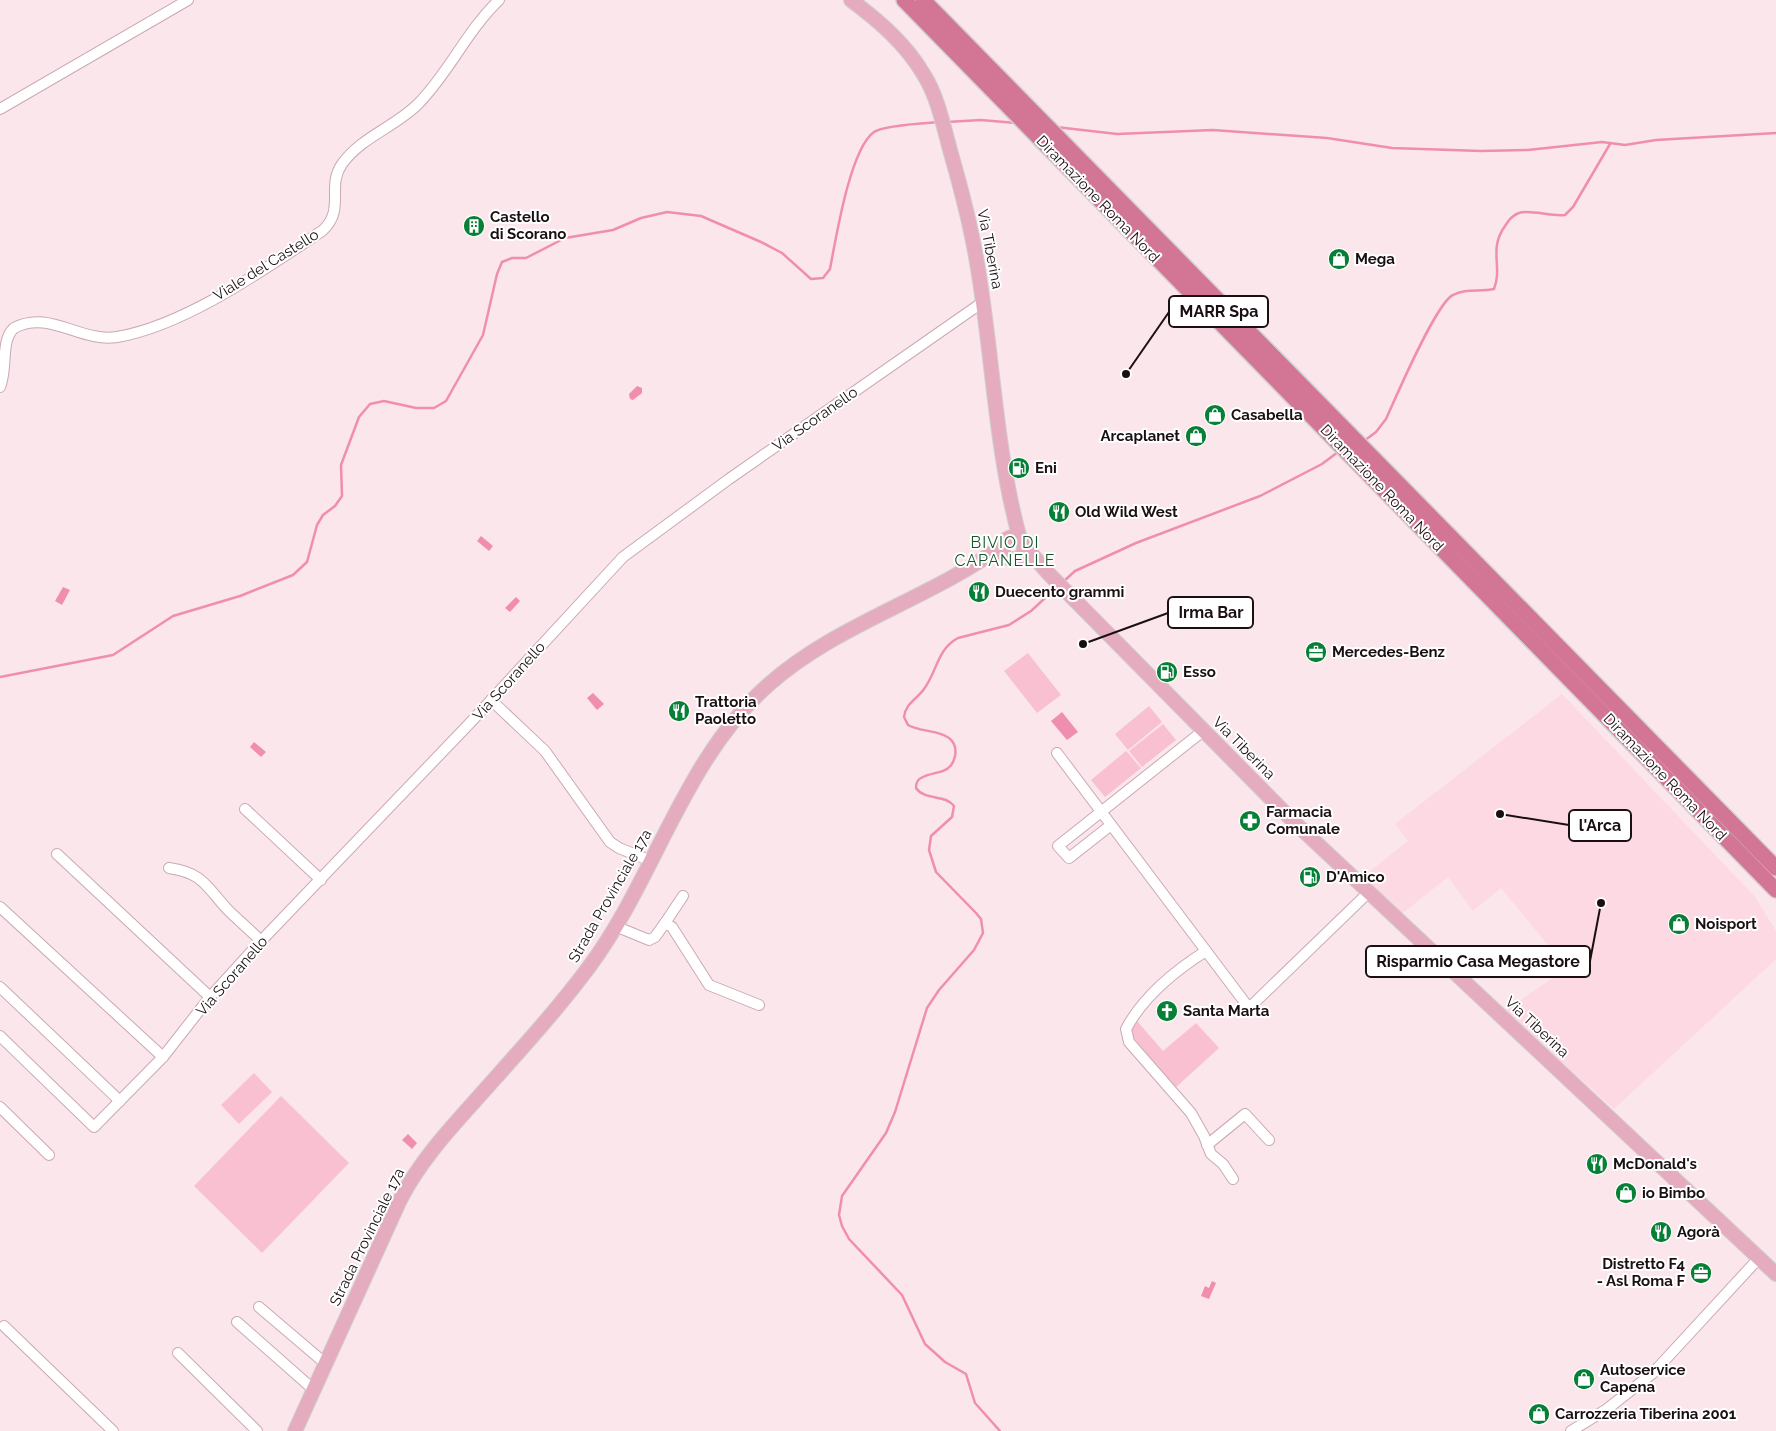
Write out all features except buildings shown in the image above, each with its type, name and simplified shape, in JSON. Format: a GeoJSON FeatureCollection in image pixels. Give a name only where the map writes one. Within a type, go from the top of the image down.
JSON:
{"type":"FeatureCollection","features":[{"type":"Feature","properties":{"kind":"highway","name":"Diramazione Roma Nord"},"geometry":{"type":"LineString","coordinates":[[904,0],[1039,138],[1776,868]]}},
{"type":"Feature","properties":{"kind":"highway","name":"Diramazione Roma Nord"},"geometry":{"type":"LineString","coordinates":[[923,0],[1066,145],[1341,436]]}},
{"type":"Feature","properties":{"kind":"highway","name":"Diramazione Roma Nord"},"geometry":{"type":"LineString","coordinates":[[1359,454],[1776,890]]}},
{"type":"Feature","properties":{"kind":"main road"},"geometry":{"type":"LineString","coordinates":[[847,0],[871,22],[905,61],[933,108]]}},
{"type":"Feature","properties":{"kind":"main road"},"geometry":{"type":"LineString","coordinates":[[851,0],[883,25],[908,52],[929,83],[933,108]]}},
{"type":"Feature","properties":{"kind":"main road","name":"Via Tiberina"},"geometry":{"type":"LineString","coordinates":[[933,108],[941,136],[960,184],[978,264],[1012,509],[1012,548],[1046,571],[1293,821],[1776,1274]]}},
{"type":"Feature","properties":{"kind":"main road","name":"Strada Provinciale 17a"},"geometry":{"type":"LineString","coordinates":[[295,1431],[400,1200],[419,1167],[578,981],[615,926],[711,751],[733,721],[760,692],[792,666],[836,637],[1012,548]]}},
{"type":"Feature","properties":{"kind":"street"},"geometry":{"type":"LineString","coordinates":[[0,109],[188,0]]}},
{"type":"Feature","properties":{"kind":"street","name":"Viale del Castello"},"geometry":{"type":"LineString","coordinates":[[0,387],[4,374],[2,342],[7,334],[16,327],[33,321],[42,321],[98,338],[140,332],[168,322],[241,284],[322,231],[330,223],[334,213],[335,184],[342,164],[357,149],[418,104],[439,80],[472,29],[498,0]]}},
{"type":"Feature","properties":{"kind":"street","name":"Via Scoranello"},"geometry":{"type":"LineString","coordinates":[[0,1036],[94,1127],[163,1057],[210,997],[261,941],[491,700],[630,550],[983,302]]}},
{"type":"Feature","properties":{"kind":"street"},"geometry":{"type":"LineString","coordinates":[[491,700],[545,751],[610,842],[619,848],[651,861]]}},
{"type":"Feature","properties":{"kind":"street"},"geometry":{"type":"LineString","coordinates":[[1111,825],[1069,858],[1058,846],[1203,731]]}},
{"type":"Feature","properties":{"kind":"street"},"geometry":{"type":"LineString","coordinates":[[1057,753],[1250,1008],[1369,892]]}},
{"type":"Feature","properties":{"kind":"street"},"geometry":{"type":"LineString","coordinates":[[245,809],[321,880]]}},
{"type":"Feature","properties":{"kind":"street"},"geometry":{"type":"LineString","coordinates":[[57,854],[210,997]]}},
{"type":"Feature","properties":{"kind":"street"},"geometry":{"type":"LineString","coordinates":[[168,868],[190,872],[205,881],[230,912],[261,941]]}},
{"type":"Feature","properties":{"kind":"street"},"geometry":{"type":"LineString","coordinates":[[615,926],[651,940],[683,896]]}},
{"type":"Feature","properties":{"kind":"street"},"geometry":{"type":"LineString","coordinates":[[0,907],[163,1057]]}},
{"type":"Feature","properties":{"kind":"street"},"geometry":{"type":"LineString","coordinates":[[665,923],[676,930],[709,985],[759,1005]]}},
{"type":"Feature","properties":{"kind":"street"},"geometry":{"type":"LineString","coordinates":[[1206,951],[1187,963],[1142,1006],[1126,1029],[1129,1042],[1191,1113],[1211,1154],[1223,1164],[1233,1179]]}},
{"type":"Feature","properties":{"kind":"street"},"geometry":{"type":"LineString","coordinates":[[0,987],[120,1101]]}},
{"type":"Feature","properties":{"kind":"street"},"geometry":{"type":"LineString","coordinates":[[0,1107],[50,1155]]}},
{"type":"Feature","properties":{"kind":"street"},"geometry":{"type":"LineString","coordinates":[[1207,1145],[1245,1114],[1269,1140]]}},
{"type":"Feature","properties":{"kind":"street"},"geometry":{"type":"LineString","coordinates":[[1571,1431],[1607,1409],[1652,1373],[1759,1258]]}},
{"type":"Feature","properties":{"kind":"street"},"geometry":{"type":"LineString","coordinates":[[259,1308],[326,1364]]}},
{"type":"Feature","properties":{"kind":"street"},"geometry":{"type":"LineString","coordinates":[[237,1322],[314,1390]]}},
{"type":"Feature","properties":{"kind":"street"},"geometry":{"type":"LineString","coordinates":[[4,1326],[113,1431]]}},
{"type":"Feature","properties":{"kind":"street"},"geometry":{"type":"LineString","coordinates":[[178,1353],[257,1431]]}},
{"type":"Feature","properties":{"kind":"shaded area"},"geometry":{"type":"Polygon","coordinates":[[[637,386],[642,388],[642,393],[633,400],[630,399],[629,394],[637,386]]]}},
{"type":"Feature","properties":{"kind":"shaded area"},"geometry":{"type":"Polygon","coordinates":[[[481,536],[493,546],[489,551],[477,541],[481,536]]]}},
{"type":"Feature","properties":{"kind":"shaded area"},"geometry":{"type":"Polygon","coordinates":[[[63,587],[70,590],[62,605],[55,601],[63,587]]]}},
{"type":"Feature","properties":{"kind":"shaded area"},"geometry":{"type":"Polygon","coordinates":[[[516,597],[520,601],[510,612],[505,608],[516,597]]]}},
{"type":"Feature","properties":{"kind":"shaded area"},"geometry":{"type":"Polygon","coordinates":[[[1028,653],[1061,695],[1037,713],[1004,671],[1028,653]]]}},
{"type":"Feature","properties":{"kind":"shaded area"},"geometry":{"type":"Polygon","coordinates":[[[593,693],[604,704],[597,710],[587,698],[593,693]]]}},
{"type":"Feature","properties":{"kind":"shaded area"},"geometry":{"type":"Polygon","coordinates":[[[1562,694],[1755,897],[1776,931],[1776,959],[1614,1109],[1505,1011],[1567,968],[1501,888],[1473,911],[1448,877],[1399,916],[1361,878],[1408,841],[1395,824],[1562,694]]]}},
{"type":"Feature","properties":{"kind":"shaded area"},"geometry":{"type":"Polygon","coordinates":[[[1149,706],[1162,722],[1128,750],[1115,734],[1149,706]]]}},
{"type":"Feature","properties":{"kind":"shaded area"},"geometry":{"type":"Polygon","coordinates":[[[1062,712],[1078,732],[1067,740],[1051,721],[1062,712]]]}},
{"type":"Feature","properties":{"kind":"shaded area"},"geometry":{"type":"Polygon","coordinates":[[[1163,724],[1176,740],[1142,767],[1129,751],[1163,724]]]}},
{"type":"Feature","properties":{"kind":"shaded area"},"geometry":{"type":"Polygon","coordinates":[[[254,742],[266,752],[261,757],[250,747],[254,742]]]}},
{"type":"Feature","properties":{"kind":"shaded area"},"geometry":{"type":"Polygon","coordinates":[[[1126,751],[1141,768],[1105,797],[1091,780],[1126,751]]]}},
{"type":"Feature","properties":{"kind":"shaded area"},"geometry":{"type":"Polygon","coordinates":[[[1137,1021],[1163,1051],[1196,1023],[1219,1048],[1175,1088],[1129,1032],[1137,1021]]]}},
{"type":"Feature","properties":{"kind":"shaded area"},"geometry":{"type":"Polygon","coordinates":[[[254,1073],[272,1092],[239,1124],[221,1105],[254,1073]]]}},
{"type":"Feature","properties":{"kind":"shaded area"},"geometry":{"type":"Polygon","coordinates":[[[281,1096],[349,1163],[262,1253],[194,1186],[281,1096]]]}},
{"type":"Feature","properties":{"kind":"shaded area"},"geometry":{"type":"Polygon","coordinates":[[[408,1134],[417,1143],[412,1149],[402,1140],[408,1134]]]}},
{"type":"Feature","properties":{"kind":"shaded area"},"geometry":{"type":"Polygon","coordinates":[[[1212,1281],[1216,1283],[1209,1299],[1201,1296],[1205,1286],[1209,1288],[1212,1281]]]}},
{"type":"Feature","properties":{"kind":"waterway"},"geometry":{"type":"LineString","coordinates":[[947,122],[981,120],[1016,123]]}},
{"type":"Feature","properties":{"kind":"waterway"},"geometry":{"type":"LineString","coordinates":[[0,677],[113,655],[173,616],[240,596],[293,575],[307,562],[317,525],[323,515],[335,506],[342,496],[341,465],[359,417],[370,404],[384,401],[416,408],[434,408],[446,401],[483,335],[497,274],[502,262],[512,258],[526,258],[565,238],[613,230],[641,218],[667,212],[701,216],[782,253],[811,279],[823,278],[830,269],[845,195],[865,141],[874,132],[879,130],[905,125],[939,122]]}},
{"type":"Feature","properties":{"kind":"waterway"},"geometry":{"type":"LineString","coordinates":[[1056,127],[1117,134],[1213,130],[1327,138],[1392,148],[1481,151],[1528,150],[1602,142],[1625,145],[1656,140],[1776,133]]}},
{"type":"Feature","properties":{"kind":"waterway"},"geometry":{"type":"LineString","coordinates":[[1364,441],[1376,432],[1386,419],[1427,332],[1446,302],[1458,293],[1494,289],[1497,273],[1497,243],[1509,220],[1517,214],[1524,212],[1565,215],[1573,207],[1610,144]]}},
{"type":"Feature","properties":{"kind":"waterway"},"geometry":{"type":"LineString","coordinates":[[1064,581],[1075,571],[1136,543],[1260,496],[1322,464],[1338,452]]}},
{"type":"Feature","properties":{"kind":"waterway"},"geometry":{"type":"LineString","coordinates":[[1000,1431],[975,1403],[966,1374],[945,1362],[925,1344],[902,1295],[849,1239],[839,1215],[842,1196],[886,1133],[895,1112],[927,1008],[939,990],[974,950],[983,933],[981,919],[936,872],[929,850],[931,836],[952,817],[954,806],[946,800],[924,795],[916,788],[917,782],[920,779],[950,767],[955,756],[954,744],[948,737],[908,725],[904,717],[905,712],[924,689],[941,654],[951,643],[958,638],[1009,625],[1031,611],[1056,588]]}},
{"type":"Feature","properties":{"kind":"place","name":"Castello di Scorano"},"geometry":{"type":"Point","coordinates":[474,226]}},
{"type":"Feature","properties":{"kind":"place","name":"Mega"},"geometry":{"type":"Point","coordinates":[1339,259]}},
{"type":"Feature","properties":{"kind":"place","name":"MARR Spa"},"geometry":{"type":"Point","coordinates":[1126,374]}},
{"type":"Feature","properties":{"kind":"place","name":"Casabella"},"geometry":{"type":"Point","coordinates":[1215,415]}},
{"type":"Feature","properties":{"kind":"place","name":"Arcaplanet"},"geometry":{"type":"Point","coordinates":[1196,436]}},
{"type":"Feature","properties":{"kind":"place","name":"Eni"},"geometry":{"type":"Point","coordinates":[1019,468]}},
{"type":"Feature","properties":{"kind":"place","name":"Old Wild West"},"geometry":{"type":"Point","coordinates":[1059,512]}},
{"type":"Feature","properties":{"kind":"place","name":"Duecento grammi"},"geometry":{"type":"Point","coordinates":[979,592]}},
{"type":"Feature","properties":{"kind":"place","name":"Irma Bar"},"geometry":{"type":"Point","coordinates":[1083,644]}},
{"type":"Feature","properties":{"kind":"place","name":"Mercedes-Benz"},"geometry":{"type":"Point","coordinates":[1316,652]}},
{"type":"Feature","properties":{"kind":"place","name":"Esso"},"geometry":{"type":"Point","coordinates":[1167,672]}},
{"type":"Feature","properties":{"kind":"place","name":"Trattoria Paoletto"},"geometry":{"type":"Point","coordinates":[679,711]}},
{"type":"Feature","properties":{"kind":"place","name":"l'Arca"},"geometry":{"type":"Point","coordinates":[1500,814]}},
{"type":"Feature","properties":{"kind":"place","name":"Farmacia Comunale"},"geometry":{"type":"Point","coordinates":[1250,821]}},
{"type":"Feature","properties":{"kind":"place","name":"D'Amico"},"geometry":{"type":"Point","coordinates":[1310,877]}},
{"type":"Feature","properties":{"kind":"place","name":"Risparmio Casa Megastore"},"geometry":{"type":"Point","coordinates":[1601,903]}},
{"type":"Feature","properties":{"kind":"place","name":"Noisport"},"geometry":{"type":"Point","coordinates":[1679,924]}},
{"type":"Feature","properties":{"kind":"place","name":"Santa Marta"},"geometry":{"type":"Point","coordinates":[1167,1011]}},
{"type":"Feature","properties":{"kind":"place","name":"McDonald's"},"geometry":{"type":"Point","coordinates":[1597,1164]}},
{"type":"Feature","properties":{"kind":"place","name":"io Bimbo"},"geometry":{"type":"Point","coordinates":[1626,1193]}},
{"type":"Feature","properties":{"kind":"place","name":"Agorà"},"geometry":{"type":"Point","coordinates":[1661,1232]}},
{"type":"Feature","properties":{"kind":"place","name":"Distretto F4 - Asl Roma F"},"geometry":{"type":"Point","coordinates":[1701,1273]}},
{"type":"Feature","properties":{"kind":"place","name":"Autoservice Capena"},"geometry":{"type":"Point","coordinates":[1584,1379]}},
{"type":"Feature","properties":{"kind":"place","name":"Carrozzeria Tiberina 2001"},"geometry":{"type":"Point","coordinates":[1539,1414]}},
{"type":"Feature","properties":{"kind":"district","name":"BIVIO DI CAPANELLE"},"geometry":{"type":"Point","coordinates":[1005,551]}}]}
